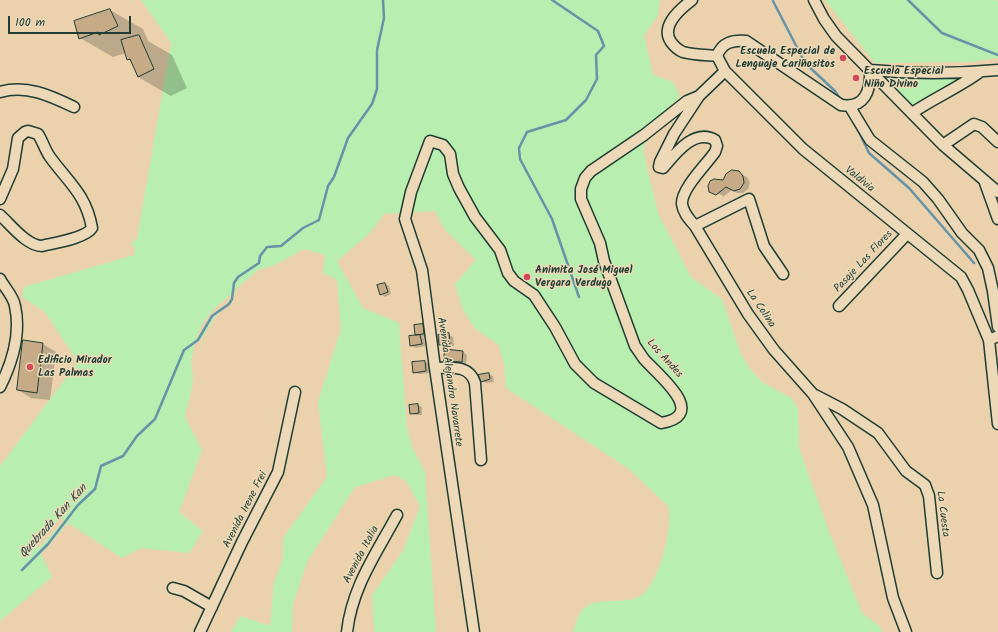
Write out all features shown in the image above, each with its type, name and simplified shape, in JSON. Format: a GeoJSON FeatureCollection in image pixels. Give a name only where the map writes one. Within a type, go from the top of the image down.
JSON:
{"type":"FeatureCollection","features":[{"type":"Feature","properties":{"kind":"street"},"geometry":{"type":"LineString","coordinates":[[692,0],[680,9],[673,17],[669,27],[668,37],[674,46],[683,52],[717,56],[720,48],[726,44],[736,40],[746,41],[841,105],[850,107],[860,102],[868,93],[871,84],[870,70]]}},
{"type":"Feature","properties":{"kind":"street"},"geometry":{"type":"LineString","coordinates":[[814,0],[824,19],[836,36],[943,145],[983,177],[998,192]]}},
{"type":"Feature","properties":{"kind":"street","name":"Valdivia"},"geometry":{"type":"LineString","coordinates":[[717,56],[725,71],[803,149],[961,277],[993,338],[998,424]]}},
{"type":"Feature","properties":{"kind":"street"},"geometry":{"type":"LineString","coordinates":[[870,70],[908,74],[998,70]]}},
{"type":"Feature","properties":{"kind":"street","name":"Los Andes"},"geometry":{"type":"LineString","coordinates":[[430,141],[443,144],[450,154],[453,174],[459,188],[475,217],[500,250],[508,273],[514,281],[534,295],[555,327],[575,364],[594,383],[661,423],[672,421],[678,416],[681,409],[679,398],[674,388],[643,358],[635,346],[629,332],[619,297],[604,260],[600,243],[584,208],[581,199],[581,189],[585,178],[591,170],[644,135],[687,101],[699,96],[725,71]]}},
{"type":"Feature","properties":{"kind":"street"},"geometry":{"type":"LineString","coordinates":[[912,113],[934,98],[965,82],[980,72]]}},
{"type":"Feature","properties":{"kind":"street"},"geometry":{"type":"LineString","coordinates":[[0,92],[7,90],[34,91],[49,95],[74,107]]}},
{"type":"Feature","properties":{"kind":"street","name":"La Colina"},"geometry":{"type":"LineString","coordinates":[[699,96],[683,119],[658,166],[660,169],[663,168],[676,153],[693,140],[704,137],[715,140],[717,146],[715,152],[687,188],[683,196],[682,205],[686,214],[695,226],[736,295],[761,332],[787,365],[813,394],[837,429],[866,485],[873,504],[896,609],[906,632]]}},
{"type":"Feature","properties":{"kind":"street"},"geometry":{"type":"LineString","coordinates":[[850,107],[870,140],[923,182],[938,199],[962,233],[979,250],[988,268],[998,327]]}},
{"type":"Feature","properties":{"kind":"street"},"geometry":{"type":"LineString","coordinates":[[943,145],[968,126],[974,124],[982,126],[998,142]]}},
{"type":"Feature","properties":{"kind":"street"},"geometry":{"type":"LineString","coordinates":[[0,199],[13,169],[18,138],[25,132],[35,133],[38,134],[51,158],[77,188],[92,228],[90,231],[80,236],[42,246],[35,246],[28,242],[0,215]]}},
{"type":"Feature","properties":{"kind":"street","name":"Avenida Alejandro Navarrete"},"geometry":{"type":"LineString","coordinates":[[430,141],[411,192],[405,219],[422,270],[474,632]]}},
{"type":"Feature","properties":{"kind":"street"},"geometry":{"type":"LineString","coordinates":[[983,177],[998,219]]}},
{"type":"Feature","properties":{"kind":"street"},"geometry":{"type":"LineString","coordinates":[[695,226],[749,199],[764,246],[782,274]]}},
{"type":"Feature","properties":{"kind":"street","name":"Pasaje Las Flores"},"geometry":{"type":"LineString","coordinates":[[839,306],[907,234]]}},
{"type":"Feature","properties":{"kind":"street"},"geometry":{"type":"LineString","coordinates":[[0,279],[15,304],[17,331],[10,365],[0,387]]}},
{"type":"Feature","properties":{"kind":"street"},"geometry":{"type":"LineString","coordinates":[[435,368],[464,369],[473,375],[475,383],[481,460]]}},
{"type":"Feature","properties":{"kind":"street","name":"Avenida Irene Frei"},"geometry":{"type":"LineString","coordinates":[[200,632],[242,542],[278,472],[295,392]]}},
{"type":"Feature","properties":{"kind":"street","name":"La Cuesta"},"geometry":{"type":"LineString","coordinates":[[813,394],[842,409],[878,432],[906,471],[925,485],[929,496],[937,573]]}},
{"type":"Feature","properties":{"kind":"street","name":"Avenida Italia"},"geometry":{"type":"LineString","coordinates":[[347,632],[349,612],[356,589],[398,515]]}},
{"type":"Feature","properties":{"kind":"street"},"geometry":{"type":"LineString","coordinates":[[173,588],[184,591],[212,607]]}},
{"type":"Feature","properties":{"kind":"green space"},"geometry":{"type":"Polygon","coordinates":[[[141,0],[660,0],[658,15],[644,36],[653,75],[673,82],[680,97],[653,121],[643,150],[658,213],[691,277],[722,299],[741,354],[750,369],[762,382],[791,398],[798,408],[799,448],[828,529],[862,613],[880,627],[882,632],[573,632],[578,617],[583,609],[590,604],[634,599],[642,595],[648,588],[654,578],[664,553],[669,527],[668,506],[629,469],[506,388],[504,363],[498,344],[475,329],[463,310],[455,284],[476,260],[445,230],[435,211],[384,214],[370,233],[337,261],[363,308],[399,323],[407,429],[413,449],[425,472],[436,632],[374,632],[372,595],[403,551],[420,506],[406,481],[395,475],[355,487],[307,562],[293,604],[292,632],[231,632],[240,616],[270,626],[274,582],[283,559],[283,538],[327,477],[318,402],[341,329],[337,280],[323,273],[325,255],[304,249],[273,266],[258,270],[235,290],[232,303],[217,314],[200,341],[195,344],[191,361],[193,378],[185,417],[202,450],[179,512],[203,531],[189,553],[141,548],[122,558],[68,523],[41,554],[52,577],[0,621],[0,466],[78,362],[45,312],[22,297],[24,287],[134,255],[135,248],[131,243],[137,239],[171,43],[141,0]],[[232,294],[205,320],[196,340],[211,315],[229,302],[232,294]],[[61,518],[35,542],[38,549],[64,521],[61,518]]]}},
{"type":"Feature","properties":{"kind":"green space"},"geometry":{"type":"Polygon","coordinates":[[[825,0],[996,0],[998,2],[998,58],[970,62],[875,63],[825,0]]]}},
{"type":"Feature","properties":{"kind":"green space"},"geometry":{"type":"Polygon","coordinates":[[[882,74],[913,80],[967,75],[913,108],[882,74]]]}},
{"type":"Feature","properties":{"kind":"building"},"geometry":{"type":"Polygon","coordinates":[[[110,9],[118,26],[99,35],[98,32],[79,39],[74,21],[110,9]]]}},
{"type":"Feature","properties":{"kind":"building"},"geometry":{"type":"Polygon","coordinates":[[[139,35],[154,69],[138,77],[130,59],[127,60],[121,40],[139,35]]]}},
{"type":"Feature","properties":{"kind":"building"},"geometry":{"type":"Polygon","coordinates":[[[732,170],[739,171],[743,176],[744,183],[740,189],[734,191],[726,187],[716,195],[709,192],[708,186],[710,181],[714,179],[723,180],[726,174],[732,170]]]}},
{"type":"Feature","properties":{"kind":"building"},"geometry":{"type":"Polygon","coordinates":[[[385,283],[388,292],[380,295],[377,285],[385,283]]]}},
{"type":"Feature","properties":{"kind":"building"},"geometry":{"type":"Polygon","coordinates":[[[423,324],[424,334],[415,335],[414,325],[423,324]]]}},
{"type":"Feature","properties":{"kind":"building"},"geometry":{"type":"Polygon","coordinates":[[[449,333],[450,344],[439,345],[438,335],[449,333]]]}},
{"type":"Feature","properties":{"kind":"building"},"geometry":{"type":"Polygon","coordinates":[[[420,335],[422,344],[410,346],[409,336],[420,335]]]}},
{"type":"Feature","properties":{"kind":"building","name":"Edificio Mirador Las Palmas"},"geometry":{"type":"Polygon","coordinates":[[[23,340],[43,343],[37,393],[17,390],[23,340]]]}},
{"type":"Feature","properties":{"kind":"building"},"geometry":{"type":"Polygon","coordinates":[[[445,349],[463,351],[462,362],[444,361],[445,349]]]}},
{"type":"Feature","properties":{"kind":"building"},"geometry":{"type":"Polygon","coordinates":[[[425,361],[426,371],[413,373],[412,362],[425,361]]]}},
{"type":"Feature","properties":{"kind":"building"},"geometry":{"type":"Polygon","coordinates":[[[489,373],[490,379],[481,382],[478,375],[489,373]]]}},
{"type":"Feature","properties":{"kind":"building"},"geometry":{"type":"Polygon","coordinates":[[[418,404],[419,413],[410,414],[409,405],[418,404]]]}},
{"type":"Feature","properties":{"kind":"waterway","name":"Quebrada Kan Kan"},"geometry":{"type":"LineString","coordinates":[[22,570],[48,544],[78,505],[95,489],[101,466],[123,456],[137,436],[155,419],[184,350],[198,340],[212,316],[229,304],[232,299],[234,283],[238,277],[259,263],[260,256],[267,247],[281,246],[303,228],[319,220],[328,186],[334,177],[348,138],[372,104],[377,89],[377,50],[384,18],[383,0]]}},
{"type":"Feature","properties":{"kind":"waterway"},"geometry":{"type":"LineString","coordinates":[[552,0],[598,31],[604,46],[596,55],[597,79],[586,100],[566,120],[527,132],[519,148],[520,159],[552,219],[579,297]]}},
{"type":"Feature","properties":{"kind":"waterway"},"geometry":{"type":"LineString","coordinates":[[908,0],[942,33],[998,55]]}},
{"type":"Feature","properties":{"kind":"waterway"},"geometry":{"type":"LineString","coordinates":[[773,1],[805,63],[835,91],[840,99]]}},
{"type":"Feature","properties":{"kind":"waterway"},"geometry":{"type":"LineString","coordinates":[[858,130],[869,153],[909,188],[974,263]]}},
{"type":"Feature","properties":{"kind":"place","name":"Escuela Especial de Lenguaje Cariñositos"},"geometry":{"type":"Point","coordinates":[843,58]}},
{"type":"Feature","properties":{"kind":"place","name":"Escuela Especial Niño Divino"},"geometry":{"type":"Point","coordinates":[856,78]}},
{"type":"Feature","properties":{"kind":"place","name":"Animita José Miguel Vergara Verdugo"},"geometry":{"type":"Point","coordinates":[527,277]}},
{"type":"Feature","properties":{"kind":"place","name":"Edificio Mirador Las Palmas"},"geometry":{"type":"Point","coordinates":[30,367]}}]}
